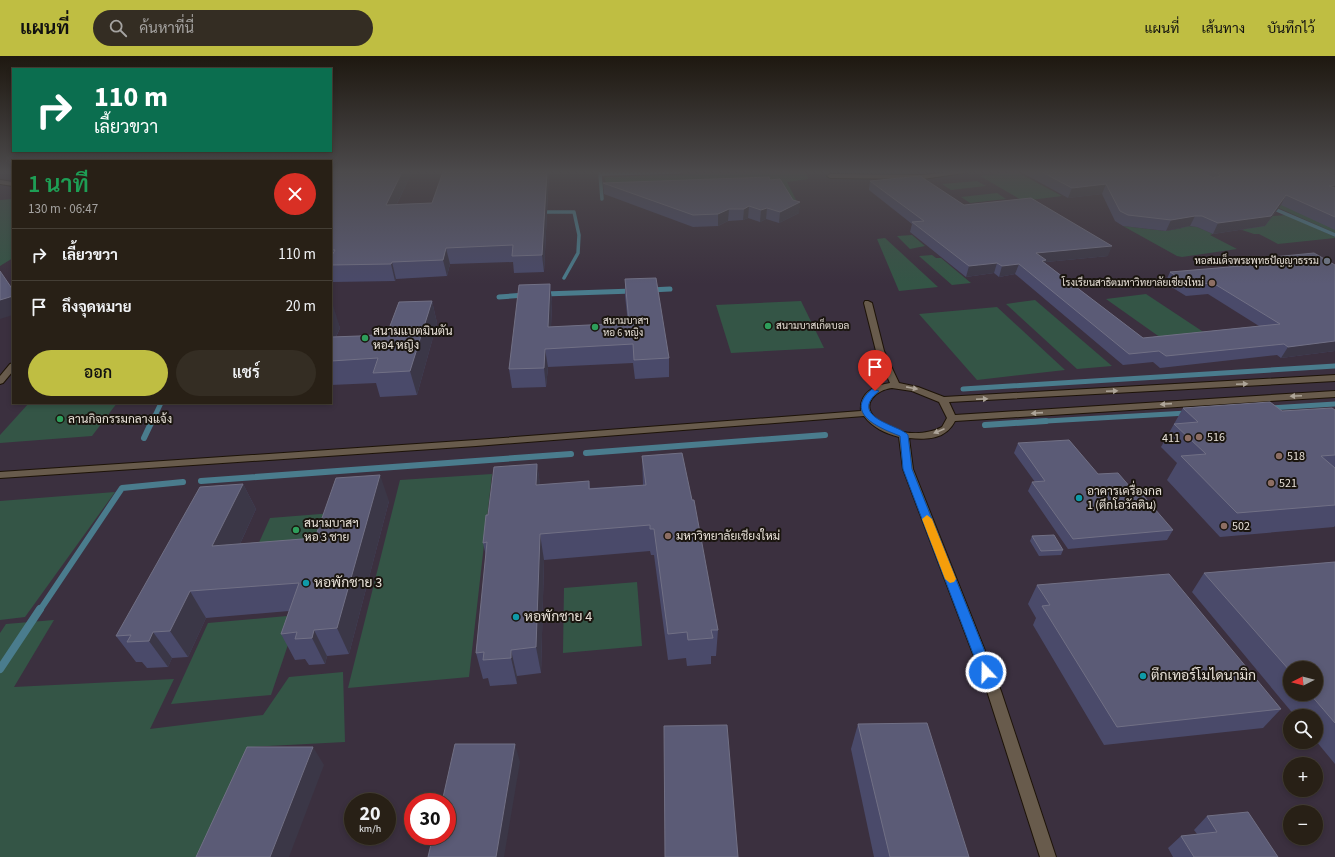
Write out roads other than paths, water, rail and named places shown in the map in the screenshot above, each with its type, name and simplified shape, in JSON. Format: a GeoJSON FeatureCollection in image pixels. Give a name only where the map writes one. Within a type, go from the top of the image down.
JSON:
{"type":"FeatureCollection","features":[{"type":"Feature","properties":{"kind":"street"},"geometry":{"type":"LineString","coordinates":[[868,303],[880,351],[896,386]]}},
{"type":"Feature","properties":{"kind":"street"},"geometry":{"type":"LineString","coordinates":[[0,381],[12,367]]}},
{"type":"Feature","properties":{"kind":"street"},"geometry":{"type":"LineString","coordinates":[[952,418],[946,428],[928,436],[904,435],[880,425],[867,413],[865,404],[868,396],[875,391],[896,386],[911,387],[927,392],[943,400],[1335,378]]}},
{"type":"Feature","properties":{"kind":"street"},"geometry":{"type":"LineString","coordinates":[[952,418],[1335,394]]}},
{"type":"Feature","properties":{"kind":"street"},"geometry":{"type":"LineString","coordinates":[[943,400],[952,418]]}},
{"type":"Feature","properties":{"kind":"street"},"geometry":{"type":"LineString","coordinates":[[0,475],[476,443],[867,413]]}},
{"type":"Feature","properties":{"kind":"street"},"geometry":{"type":"LineString","coordinates":[[904,435],[908,469],[994,692],[1048,857]]}},
{"type":"Feature","properties":{"kind":"waterway"},"geometry":{"type":"LineString","coordinates":[[1276,209],[1335,235]]}},
{"type":"Feature","properties":{"kind":"waterway"},"geometry":{"type":"LineString","coordinates":[[540,212],[574,212],[579,235],[578,253],[564,278]]}},
{"type":"Feature","properties":{"kind":"waterway"},"geometry":{"type":"LineString","coordinates":[[650,290],[670,289]]}},
{"type":"Feature","properties":{"kind":"waterway"},"geometry":{"type":"LineString","coordinates":[[544,294],[633,291]]}},
{"type":"Feature","properties":{"kind":"waterway"},"geometry":{"type":"LineString","coordinates":[[499,297],[525,295]]}},
{"type":"Feature","properties":{"kind":"waterway"},"geometry":{"type":"LineString","coordinates":[[963,389],[1335,366]]}},
{"type":"Feature","properties":{"kind":"waterway"},"geometry":{"type":"LineString","coordinates":[[152,422],[161,404]]}},
{"type":"Feature","properties":{"kind":"waterway"},"geometry":{"type":"LineString","coordinates":[[1270,408],[1335,404]]}},
{"type":"Feature","properties":{"kind":"waterway"},"geometry":{"type":"LineString","coordinates":[[1042,421],[1187,413]]}},
{"type":"Feature","properties":{"kind":"waterway"},"geometry":{"type":"LineString","coordinates":[[144,438],[152,421]]}},
{"type":"Feature","properties":{"kind":"waterway"},"geometry":{"type":"LineString","coordinates":[[985,425],[1042,421]]}},
{"type":"Feature","properties":{"kind":"waterway"},"geometry":{"type":"LineString","coordinates":[[1029,422],[1042,421]]}},
{"type":"Feature","properties":{"kind":"waterway"},"geometry":{"type":"LineString","coordinates":[[586,453],[825,435]]}},
{"type":"Feature","properties":{"kind":"waterway"},"geometry":{"type":"LineString","coordinates":[[201,481],[571,454]]}},
{"type":"Feature","properties":{"kind":"waterway"},"geometry":{"type":"LineString","coordinates":[[40,610],[122,488],[183,482]]}},
{"type":"Feature","properties":{"kind":"waterway"},"geometry":{"type":"LineString","coordinates":[[0,669],[40,609]]}},
{"type":"Feature","properties":{"kind":"place","name":"หอสมเด็จพระพุทธปัญญาธรรม"},"geometry":{"type":"Point","coordinates":[1327,261]}},
{"type":"Feature","properties":{"kind":"place","name":"โรงเรียนสาธิตมหาวิทยาลัยเชียงใหม่"},"geometry":{"type":"Point","coordinates":[1212,283]}},
{"type":"Feature","properties":{"kind":"place","name":"สนามบาสเก็ตบอล"},"geometry":{"type":"Point","coordinates":[768,326]}},
{"type":"Feature","properties":{"kind":"place","name":"สนามบาสฯ หอ 6 หญิง"},"geometry":{"type":"Point","coordinates":[595,327]}},
{"type":"Feature","properties":{"kind":"place","name":"สนามแบตมินตัน หอ4 หญิง"},"geometry":{"type":"Point","coordinates":[365,338]}},
{"type":"Feature","properties":{"kind":"place","name":"ลานกิจกรรมกลางแจ้ง"},"geometry":{"type":"Point","coordinates":[60,419]}},
{"type":"Feature","properties":{"kind":"place","name":"516"},"geometry":{"type":"Point","coordinates":[1199,437]}},
{"type":"Feature","properties":{"kind":"place","name":"411"},"geometry":{"type":"Point","coordinates":[1188,438]}},
{"type":"Feature","properties":{"kind":"place","name":"518"},"geometry":{"type":"Point","coordinates":[1279,456]}},
{"type":"Feature","properties":{"kind":"place","name":"521"},"geometry":{"type":"Point","coordinates":[1271,483]}},
{"type":"Feature","properties":{"kind":"place","name":"อาคารเครื่องกล 1 (ตึกโอวัลติน)"},"geometry":{"type":"Point","coordinates":[1079,498]}},
{"type":"Feature","properties":{"kind":"place","name":"502"},"geometry":{"type":"Point","coordinates":[1224,526]}},
{"type":"Feature","properties":{"kind":"place","name":"สนามบาสฯ หอ 3 ชาย"},"geometry":{"type":"Point","coordinates":[296,530]}},
{"type":"Feature","properties":{"kind":"place","name":"มหาวิทยาลัยเชียงใหม่"},"geometry":{"type":"Point","coordinates":[668,536]}},
{"type":"Feature","properties":{"kind":"place","name":"หอพักชาย 3"},"geometry":{"type":"Point","coordinates":[306,583]}},
{"type":"Feature","properties":{"kind":"place","name":"หอพักชาย 4"},"geometry":{"type":"Point","coordinates":[516,617]}},
{"type":"Feature","properties":{"kind":"place","name":"ตึกเทอร์โมไดนามิก"},"geometry":{"type":"Point","coordinates":[1143,676]}}]}
